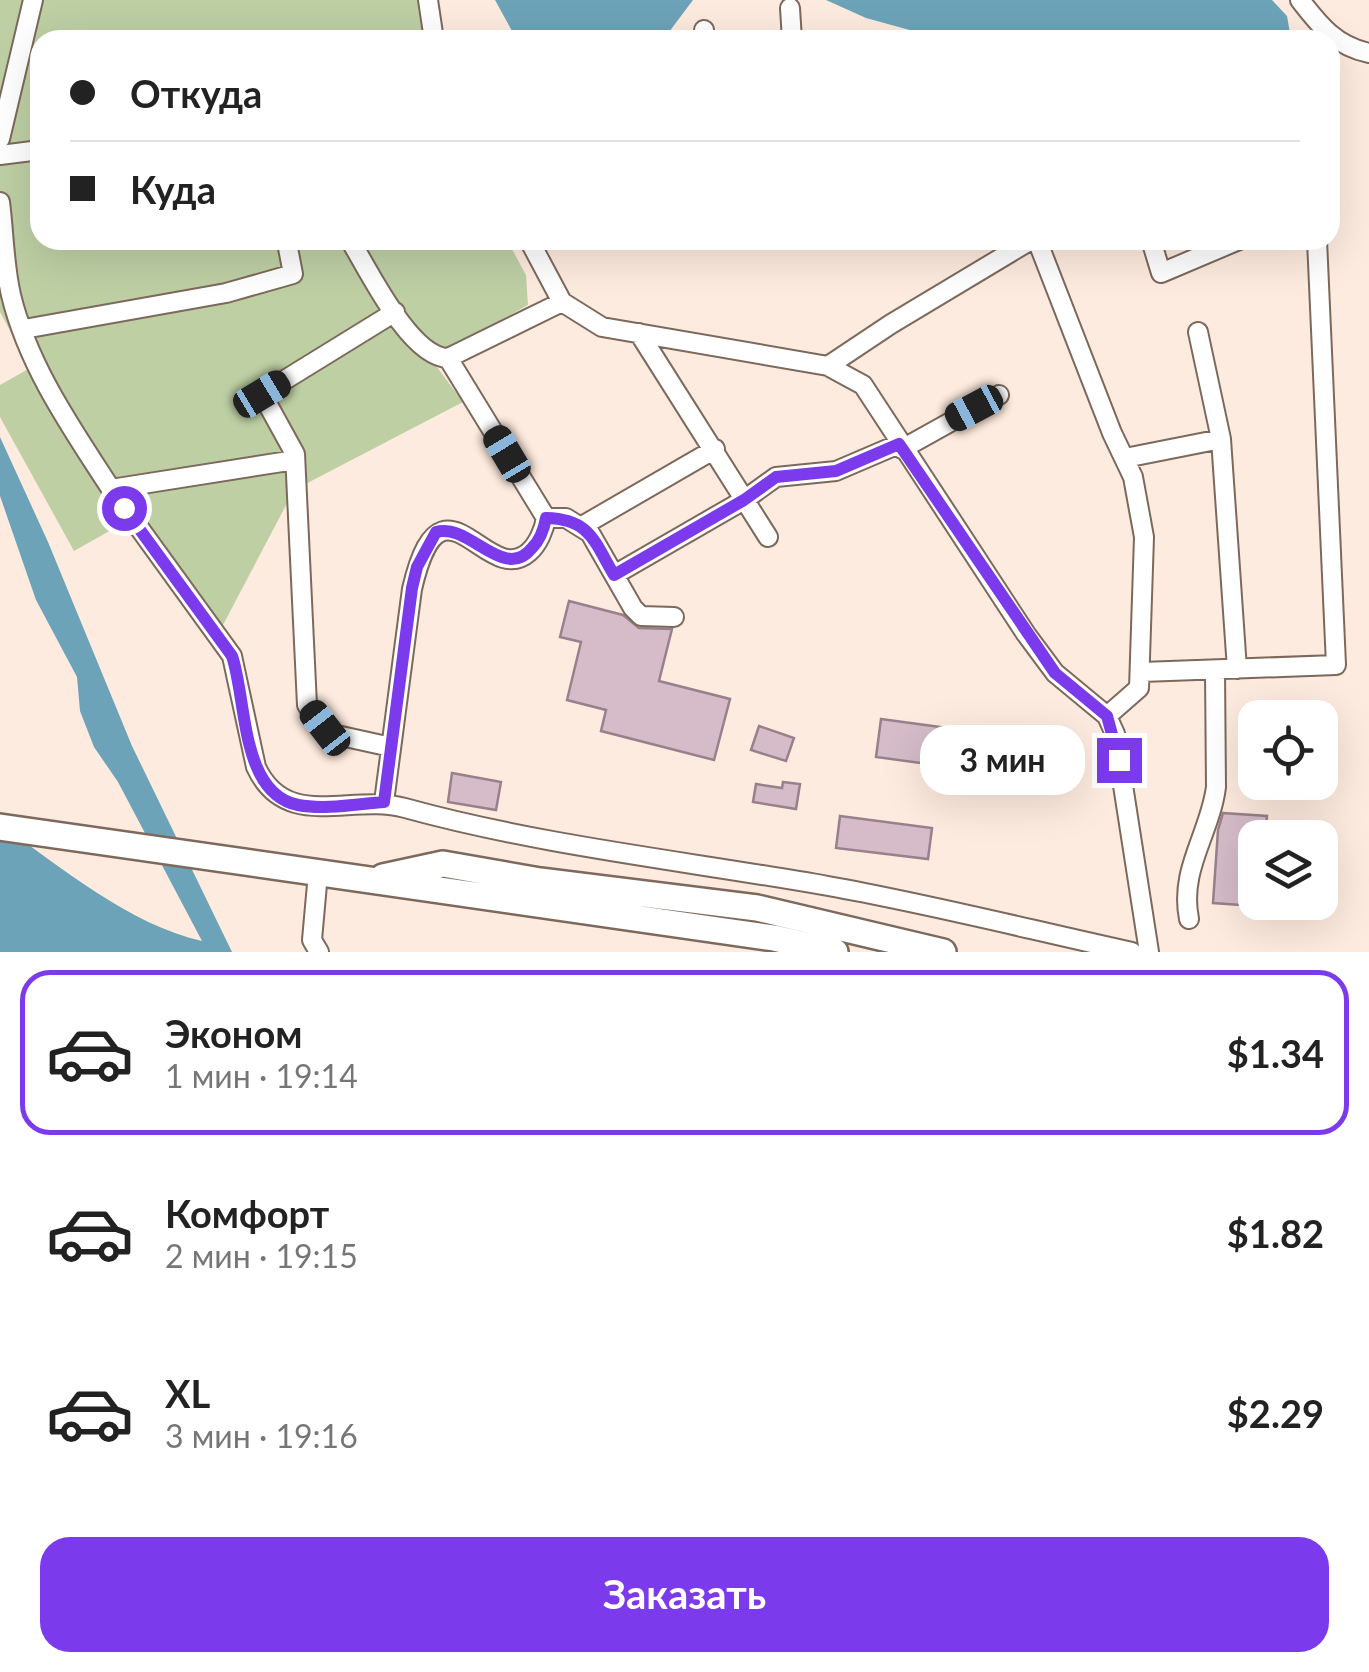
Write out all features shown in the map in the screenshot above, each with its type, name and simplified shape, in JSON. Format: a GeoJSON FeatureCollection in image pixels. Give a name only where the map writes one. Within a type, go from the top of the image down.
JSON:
{"type":"FeatureCollection","features":[{"type":"Feature","properties":{"kind":"highway"},"geometry":{"type":"LineString","coordinates":[[0,827],[774,938],[805,949],[835,952]]}},
{"type":"Feature","properties":{"kind":"highway"},"geometry":{"type":"LineString","coordinates":[[366,880],[443,864],[540,881],[758,908],[943,952]]}},
{"type":"Feature","properties":{"kind":"street"},"geometry":{"type":"LineString","coordinates":[[0,139],[33,0]]}},
{"type":"Feature","properties":{"kind":"street"},"geometry":{"type":"LineString","coordinates":[[428,0],[432,30]]}},
{"type":"Feature","properties":{"kind":"street"},"geometry":{"type":"LineString","coordinates":[[1300,0],[1323,30]]}},
{"type":"Feature","properties":{"kind":"street"},"geometry":{"type":"LineString","coordinates":[[790,8],[791,30]]}},
{"type":"Feature","properties":{"kind":"street"},"geometry":{"type":"LineString","coordinates":[[1340,49],[1369,53]]}},
{"type":"Feature","properties":{"kind":"street"},"geometry":{"type":"LineString","coordinates":[[0,156],[30,152]]}},
{"type":"Feature","properties":{"kind":"street"},"geometry":{"type":"LineString","coordinates":[[0,202],[8,278],[24,329],[62,412],[111,489],[232,656],[249,746],[262,781],[276,796],[294,804],[317,807],[384,802],[455,822],[678,864],[830,886],[1132,952]]}},
{"type":"Feature","properties":{"kind":"street"},"geometry":{"type":"LineString","coordinates":[[24,329],[226,293],[294,274],[288,250]]}},
{"type":"Feature","properties":{"kind":"street"},"geometry":{"type":"LineString","coordinates":[[356,250],[395,312],[423,348],[438,358],[448,358],[562,302]]}},
{"type":"Feature","properties":{"kind":"street"},"geometry":{"type":"LineString","coordinates":[[534,250],[562,302],[602,327],[828,366],[863,385],[1055,673],[1107,716],[1114,734],[1150,952]]}},
{"type":"Feature","properties":{"kind":"street"},"geometry":{"type":"LineString","coordinates":[[828,366],[1017,250]]}},
{"type":"Feature","properties":{"kind":"street"},"geometry":{"type":"LineString","coordinates":[[1038,250],[1133,478],[1144,537],[1139,688],[1107,716]]}},
{"type":"Feature","properties":{"kind":"street"},"geometry":{"type":"LineString","coordinates":[[1154,250],[1161,273],[1215,250]]}},
{"type":"Feature","properties":{"kind":"street"},"geometry":{"type":"LineString","coordinates":[[1142,672],[1336,665],[1317,250]]}},
{"type":"Feature","properties":{"kind":"street"},"geometry":{"type":"LineString","coordinates":[[391,747],[332,734],[306,705],[296,460],[262,394],[395,312]]}},
{"type":"Feature","properties":{"kind":"street"},"geometry":{"type":"LineString","coordinates":[[639,332],[768,537]]}},
{"type":"Feature","properties":{"kind":"street"},"geometry":{"type":"LineString","coordinates":[[1198,332],[1221,439],[1237,669]]}},
{"type":"Feature","properties":{"kind":"street"},"geometry":{"type":"LineString","coordinates":[[384,802],[412,588],[430,539],[441,530],[454,530],[503,559],[514,559],[531,551],[546,518],[448,358]]}},
{"type":"Feature","properties":{"kind":"street"},"geometry":{"type":"LineString","coordinates":[[614,575],[744,500],[776,477],[836,471],[901,447],[999,394]]}},
{"type":"Feature","properties":{"kind":"street"},"geometry":{"type":"LineString","coordinates":[[1124,458],[1221,439]]}},
{"type":"Feature","properties":{"kind":"street"},"geometry":{"type":"LineString","coordinates":[[582,526],[715,449]]}},
{"type":"Feature","properties":{"kind":"street"},"geometry":{"type":"LineString","coordinates":[[111,489],[296,460]]}},
{"type":"Feature","properties":{"kind":"street"},"geometry":{"type":"LineString","coordinates":[[546,518],[566,518],[582,526],[633,608],[642,616],[674,616]]}},
{"type":"Feature","properties":{"kind":"street"},"geometry":{"type":"LineString","coordinates":[[1189,919],[1185,891],[1188,875],[1216,787],[1215,670]]}},
{"type":"Feature","properties":{"kind":"street"},"geometry":{"type":"LineString","coordinates":[[318,872],[312,940],[319,952]]}},
{"type":"Feature","properties":{"kind":"green space"},"geometry":{"type":"Polygon","coordinates":[[[0,0],[417,0],[422,30],[30,30],[30,250],[512,250],[526,275],[528,305],[431,359],[463,402],[294,490],[214,642],[73,441],[120,525],[74,551],[0,417],[0,385],[30,368],[0,312],[0,0]]]}},
{"type":"Feature","properties":{"kind":"water"},"geometry":{"type":"Polygon","coordinates":[[[495,0],[693,0],[670,30],[512,30],[495,0]]]}},
{"type":"Feature","properties":{"kind":"water"},"geometry":{"type":"Polygon","coordinates":[[[826,0],[1272,0],[1287,16],[1289,30],[910,30],[866,18],[826,0]]]}},
{"type":"Feature","properties":{"kind":"water"},"geometry":{"type":"Polygon","coordinates":[[[0,437],[132,746],[232,952],[0,952],[0,824],[122,908],[148,922],[202,941],[118,782],[94,747],[80,711],[77,677],[36,600],[0,496],[0,437]]]}},
{"type":"Feature","properties":{"kind":"building"},"geometry":{"type":"Polygon","coordinates":[[[569,601],[623,615],[639,628],[672,629],[659,681],[730,699],[714,760],[601,731],[606,710],[567,700],[581,642],[560,637],[569,601]]]}},
{"type":"Feature","properties":{"kind":"building"},"geometry":{"type":"Polygon","coordinates":[[[881,719],[1052,742],[1047,780],[876,757],[881,719]]]}},
{"type":"Feature","properties":{"kind":"building"},"geometry":{"type":"Polygon","coordinates":[[[759,726],[794,738],[786,761],[751,750],[759,726]]]}},
{"type":"Feature","properties":{"kind":"building"},"geometry":{"type":"Polygon","coordinates":[[[452,773],[501,782],[496,810],[448,802],[452,773]]]}},
{"type":"Feature","properties":{"kind":"building"},"geometry":{"type":"Polygon","coordinates":[[[783,782],[800,784],[796,809],[753,802],[756,784],[782,788],[783,782]]]}},
{"type":"Feature","properties":{"kind":"building"},"geometry":{"type":"Polygon","coordinates":[[[1223,813],[1267,816],[1267,820],[1238,820],[1238,905],[1213,903],[1218,830],[1223,813]]]}},
{"type":"Feature","properties":{"kind":"building"},"geometry":{"type":"Polygon","coordinates":[[[840,816],[932,828],[928,859],[836,848],[840,816]]]}},
{"type":"Feature","properties":{"kind":"route"},"geometry":{"type":"LineString","coordinates":[[124,508],[232,656],[249,746],[262,781],[276,796],[294,804],[317,807],[384,802],[412,588],[417,567],[436,532],[454,530],[503,559],[514,559],[531,551],[546,518],[566,518],[590,533],[614,575],[744,500],[776,477],[836,471],[899,444],[1055,673],[1107,716],[1119,760]]}}]}
